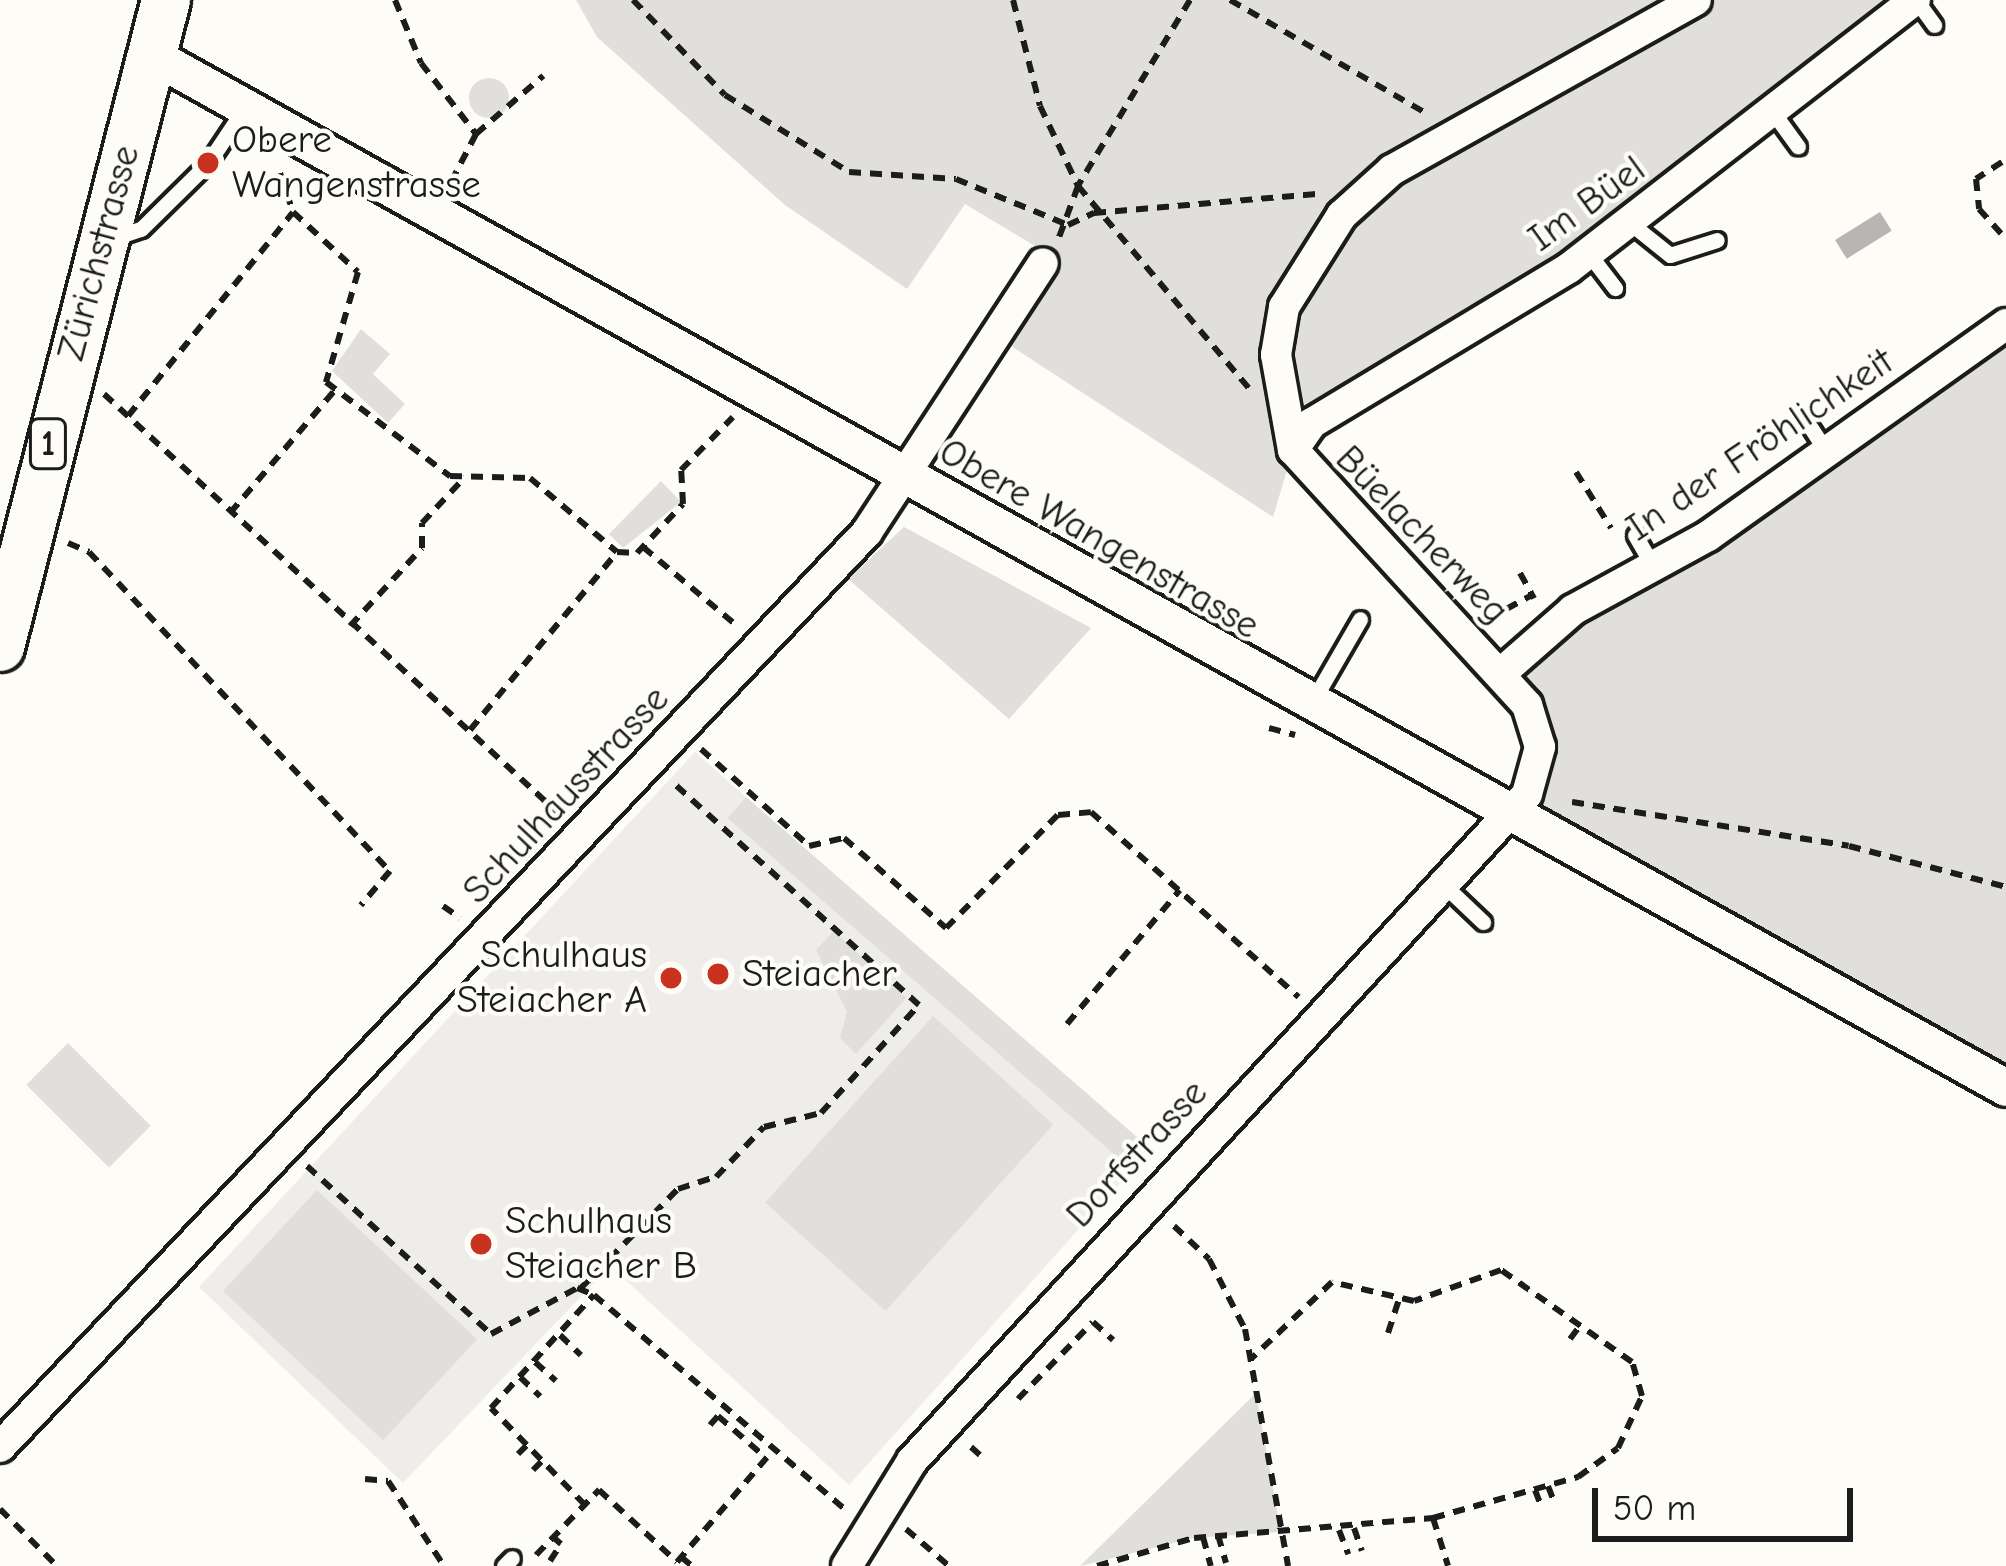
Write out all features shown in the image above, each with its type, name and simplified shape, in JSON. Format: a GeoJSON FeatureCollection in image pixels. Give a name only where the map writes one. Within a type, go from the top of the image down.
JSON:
{"type":"FeatureCollection","features":[{"type":"Feature","properties":{"kind":"main road","name":"Zürichstrasse"},"geometry":{"type":"LineString","coordinates":[[2,630],[166,0]]}},
{"type":"Feature","properties":{"kind":"street","name":"Büelacherweg"},"geometry":{"type":"LineString","coordinates":[[1517,804],[1540,747],[1527,705],[1292,450],[1280,408],[1284,307],[1342,215],[1378,183],[1696,0]]}},
{"type":"Feature","properties":{"kind":"street","name":"Im Büel"},"geometry":{"type":"LineString","coordinates":[[1292,450],[1312,422],[1589,254],[1775,115],[1916,0]]}},
{"type":"Feature","properties":{"kind":"street","name":"Obere Wangenstrasse"},"geometry":{"type":"LineString","coordinates":[[152,56],[244,106],[352,155],[907,479],[1308,722],[1517,804],[2006,1088]]}},
{"type":"Feature","properties":{"kind":"street","name":"Schulhausstrasse"},"geometry":{"type":"LineString","coordinates":[[0,1448],[680,731],[907,479],[1043,262]]}},
{"type":"Feature","properties":{"kind":"street","name":"In der Fröhlichkeit"},"geometry":{"type":"LineString","coordinates":[[1500,674],[1573,610],[1653,566],[1818,440],[1964,339],[2006,324]]}},
{"type":"Feature","properties":{"kind":"street","name":"Dorfstrasse"},"geometry":{"type":"LineString","coordinates":[[847,1566],[872,1518],[912,1461],[1143,1203],[1517,804]]}},
{"type":"Feature","properties":{"kind":"lane"},"geometry":{"type":"LineString","coordinates":[[1916,0],[1934,25]]}},
{"type":"Feature","properties":{"kind":"lane"},"geometry":{"type":"LineString","coordinates":[[101,242],[141,229],[208,163],[244,106]]}},
{"type":"Feature","properties":{"kind":"lane"},"geometry":{"type":"LineString","coordinates":[[1775,115],[1798,147]]}},
{"type":"Feature","properties":{"kind":"lane"},"geometry":{"type":"LineString","coordinates":[[1630,223],[1670,255],[1717,240]]}},
{"type":"Feature","properties":{"kind":"lane"},"geometry":{"type":"LineString","coordinates":[[1589,254],[1615,288]]}},
{"type":"Feature","properties":{"kind":"lane"},"geometry":{"type":"LineString","coordinates":[[1635,535],[1653,566]]}},
{"type":"Feature","properties":{"kind":"lane"},"geometry":{"type":"LineString","coordinates":[[1308,722],[1360,619]]}},
{"type":"Feature","properties":{"kind":"lane"},"geometry":{"type":"LineString","coordinates":[[1444,885],[1483,922]]}},
{"type":"Feature","properties":{"kind":"path"},"geometry":{"type":"LineString","coordinates":[[395,0],[421,63],[476,134]]}},
{"type":"Feature","properties":{"kind":"path"},"geometry":{"type":"LineString","coordinates":[[633,0],[725,95],[849,172],[956,178],[1068,224],[1094,212],[1248,207],[1378,183]]}},
{"type":"Feature","properties":{"kind":"path"},"geometry":{"type":"LineString","coordinates":[[1013,0],[1040,106],[1094,212],[1205,350],[1280,408]]}},
{"type":"Feature","properties":{"kind":"path"},"geometry":{"type":"LineString","coordinates":[[1043,262],[1068,224],[1078,186],[1190,0]]}},
{"type":"Feature","properties":{"kind":"path"},"geometry":{"type":"LineString","coordinates":[[1230,0],[1274,34],[1396,87],[1442,143]]}},
{"type":"Feature","properties":{"kind":"path"},"geometry":{"type":"LineString","coordinates":[[451,182],[476,134],[543,76]]}},
{"type":"Feature","properties":{"kind":"path"},"geometry":{"type":"LineString","coordinates":[[2002,162],[1976,179],[2006,251]]}},
{"type":"Feature","properties":{"kind":"path"},"geometry":{"type":"LineString","coordinates":[[280,173],[293,212],[358,272],[329,366],[334,390],[404,450],[465,476],[530,478],[617,552]]}},
{"type":"Feature","properties":{"kind":"path"},"geometry":{"type":"LineString","coordinates":[[128,416],[293,212]]}},
{"type":"Feature","properties":{"kind":"path"},"geometry":{"type":"LineString","coordinates":[[98,387],[349,627],[470,730],[568,823]]}},
{"type":"Feature","properties":{"kind":"path"},"geometry":{"type":"LineString","coordinates":[[230,513],[334,390]]}},
{"type":"Feature","properties":{"kind":"path"},"geometry":{"type":"LineString","coordinates":[[470,730],[617,552],[644,547],[683,504],[681,470],[736,413]]}},
{"type":"Feature","properties":{"kind":"path"},"geometry":{"type":"LineString","coordinates":[[1576,472],[1611,529]]}},
{"type":"Feature","properties":{"kind":"path"},"geometry":{"type":"LineString","coordinates":[[349,627],[422,548],[422,523],[465,476]]}},
{"type":"Feature","properties":{"kind":"path"},"geometry":{"type":"LineString","coordinates":[[56,542],[89,552],[390,871],[361,905]]}},
{"type":"Feature","properties":{"kind":"path"},"geometry":{"type":"LineString","coordinates":[[644,547],[737,626]]}},
{"type":"Feature","properties":{"kind":"path"},"geometry":{"type":"LineString","coordinates":[[1462,634],[1532,595]]}},
{"type":"Feature","properties":{"kind":"path"},"geometry":{"type":"LineString","coordinates":[[1269,728],[1308,722]]}},
{"type":"Feature","properties":{"kind":"path"},"geometry":{"type":"LineString","coordinates":[[680,731],[809,846],[844,838],[946,928],[1058,814],[1091,812],[1307,1004]]}},
{"type":"Feature","properties":{"kind":"path"},"geometry":{"type":"LineString","coordinates":[[287,1148],[491,1334],[580,1289],[677,1189],[716,1177],[764,1126],[820,1113],[919,1004],[668,777],[654,792]]}},
{"type":"Feature","properties":{"kind":"path"},"geometry":{"type":"LineString","coordinates":[[1517,804],[1827,842],[2006,887]]}},
{"type":"Feature","properties":{"kind":"path"},"geometry":{"type":"LineString","coordinates":[[1066,1024],[1180,890]]}},
{"type":"Feature","properties":{"kind":"path"},"geometry":{"type":"LineString","coordinates":[[1143,1203],[1209,1259],[1251,1359],[1288,1566]]}},
{"type":"Feature","properties":{"kind":"path"},"geometry":{"type":"LineString","coordinates":[[1102,1565],[1218,1534],[1340,1530],[1433,1518],[1548,1486],[1600,1467],[1642,1396],[1632,1363],[1582,1323],[1501,1270],[1400,1300],[1332,1282],[1251,1359]]}},
{"type":"Feature","properties":{"kind":"path"},"geometry":{"type":"LineString","coordinates":[[580,1289],[594,1295],[775,1448],[949,1566]]}},
{"type":"Feature","properties":{"kind":"path"},"geometry":{"type":"LineString","coordinates":[[585,1505],[490,1408],[594,1295]]}},
{"type":"Feature","properties":{"kind":"path"},"geometry":{"type":"LineString","coordinates":[[1388,1333],[1400,1300]]}},
{"type":"Feature","properties":{"kind":"path"},"geometry":{"type":"LineString","coordinates":[[1093,1322],[1112,1340]]}},
{"type":"Feature","properties":{"kind":"path"},"geometry":{"type":"LineString","coordinates":[[1570,1339],[1582,1323]]}},
{"type":"Feature","properties":{"kind":"path"},"geometry":{"type":"LineString","coordinates":[[560,1335],[581,1355]]}},
{"type":"Feature","properties":{"kind":"path"},"geometry":{"type":"LineString","coordinates":[[535,1361],[556,1381]]}},
{"type":"Feature","properties":{"kind":"path"},"geometry":{"type":"LineString","coordinates":[[520,1377],[541,1396]]}},
{"type":"Feature","properties":{"kind":"path"},"geometry":{"type":"LineString","coordinates":[[710,1425],[718,1416],[766,1458]]}},
{"type":"Feature","properties":{"kind":"path"},"geometry":{"type":"LineString","coordinates":[[728,1439],[735,1430]]}},
{"type":"Feature","properties":{"kind":"path"},"geometry":{"type":"LineString","coordinates":[[518,1454],[526,1445]]}},
{"type":"Feature","properties":{"kind":"path"},"geometry":{"type":"LineString","coordinates":[[971,1447],[980,1456]]}},
{"type":"Feature","properties":{"kind":"path"},"geometry":{"type":"LineString","coordinates":[[681,1557],[775,1448]]}},
{"type":"Feature","properties":{"kind":"path"},"geometry":{"type":"LineString","coordinates":[[533,1470],[542,1461]]}},
{"type":"Feature","properties":{"kind":"path"},"geometry":{"type":"LineString","coordinates":[[365,1479],[374,1473],[393,1492],[444,1566]]}},
{"type":"Feature","properties":{"kind":"path"},"geometry":{"type":"LineString","coordinates":[[1548,1486],[1553,1499]]}},
{"type":"Feature","properties":{"kind":"path"},"geometry":{"type":"LineString","coordinates":[[514,1563],[553,1537],[599,1490],[692,1566]]}},
{"type":"Feature","properties":{"kind":"path"},"geometry":{"type":"LineString","coordinates":[[1535,1490],[1540,1503]]}},
{"type":"Feature","properties":{"kind":"path"},"geometry":{"type":"LineString","coordinates":[[385,1499],[393,1492]]}},
{"type":"Feature","properties":{"kind":"path"},"geometry":{"type":"LineString","coordinates":[[0,1509],[57,1566]]}},
{"type":"Feature","properties":{"kind":"path"},"geometry":{"type":"LineString","coordinates":[[1433,1518],[1448,1566]]}},
{"type":"Feature","properties":{"kind":"path"},"geometry":{"type":"LineString","coordinates":[[1354,1528],[1362,1551]]}},
{"type":"Feature","properties":{"kind":"path"},"geometry":{"type":"LineString","coordinates":[[1340,1530],[1348,1554]]}},
{"type":"Feature","properties":{"kind":"path"},"geometry":{"type":"LineString","coordinates":[[1218,1534],[1226,1563]]}},
{"type":"Feature","properties":{"kind":"path"},"geometry":{"type":"LineString","coordinates":[[550,1561],[561,1544],[553,1537]]}},
{"type":"Feature","properties":{"kind":"path"},"geometry":{"type":"LineString","coordinates":[[1203,1537],[1211,1566]]}},
{"type":"Feature","properties":{"kind":"shaded area"},"geometry":{"type":"Polygon","coordinates":[[[576,0],[1915,0],[1293,450],[1273,517],[985,329],[1035,246],[965,204],[907,289],[785,205],[597,37],[576,0]]]}},
{"type":"Feature","properties":{"kind":"shaded area"},"geometry":{"type":"Polygon","coordinates":[[[489,78],[503,84],[509,98],[503,112],[489,118],[475,112],[469,98],[475,84],[489,78]]]}},
{"type":"Feature","properties":{"kind":"shaded area"},"geometry":{"type":"Polygon","coordinates":[[[1880,212],[1892,231],[1847,259],[1835,240],[1880,212]]]}},
{"type":"Feature","properties":{"kind":"shaded area"},"geometry":{"type":"Polygon","coordinates":[[[2006,324],[2006,1088],[1535,821],[1540,747],[1500,674],[2006,324]]]}},
{"type":"Feature","properties":{"kind":"shaded area"},"geometry":{"type":"Polygon","coordinates":[[[361,329],[390,354],[373,374],[405,404],[388,423],[332,371],[361,329]]]}},
{"type":"Feature","properties":{"kind":"shaded area"},"geometry":{"type":"Polygon","coordinates":[[[661,481],[681,502],[623,548],[609,534],[661,481]]]}},
{"type":"Feature","properties":{"kind":"shaded area"},"geometry":{"type":"Polygon","coordinates":[[[904,527],[1091,628],[1009,719],[848,579],[904,527]]]}},
{"type":"Feature","properties":{"kind":"shaded area","name":"Steiacher"},"geometry":{"type":"Polygon","coordinates":[[[695,752],[1149,1151],[849,1485],[610,1266],[403,1483],[199,1287],[695,752]]]}},
{"type":"Feature","properties":{"kind":"shaded area"},"geometry":{"type":"Polygon","coordinates":[[[746,797],[1151,1149],[1132,1170],[728,818],[746,797]]]}},
{"type":"Feature","properties":{"kind":"shaded area"},"geometry":{"type":"Polygon","coordinates":[[[834,931],[906,998],[856,1054],[840,1038],[847,1012],[816,950],[834,931]]]}},
{"type":"Feature","properties":{"kind":"shaded area"},"geometry":{"type":"Polygon","coordinates":[[[933,1016],[1053,1124],[885,1311],[765,1203],[933,1016]]]}},
{"type":"Feature","properties":{"kind":"shaded area"},"geometry":{"type":"Polygon","coordinates":[[[68,1043],[151,1126],[109,1167],[26,1085],[68,1043]]]}},
{"type":"Feature","properties":{"kind":"shaded area"},"geometry":{"type":"Polygon","coordinates":[[[317,1190],[477,1339],[383,1440],[223,1291],[317,1190]]]}},
{"type":"Feature","properties":{"kind":"shaded area"},"geometry":{"type":"Polygon","coordinates":[[[1256,1393],[1281,1532],[1194,1538],[1080,1566],[1256,1393]]]}},
{"type":"Feature","properties":{"kind":"place","name":"Obere Wangenstrasse"},"geometry":{"type":"Point","coordinates":[208,163]}},
{"type":"Feature","properties":{"kind":"place","name":"Steiacher"},"geometry":{"type":"Point","coordinates":[718,974]}},
{"type":"Feature","properties":{"kind":"place","name":"Schulhaus Steiacher A"},"geometry":{"type":"Point","coordinates":[671,978]}},
{"type":"Feature","properties":{"kind":"place","name":"Schulhaus Steiacher B"},"geometry":{"type":"Point","coordinates":[481,1244]}}]}
